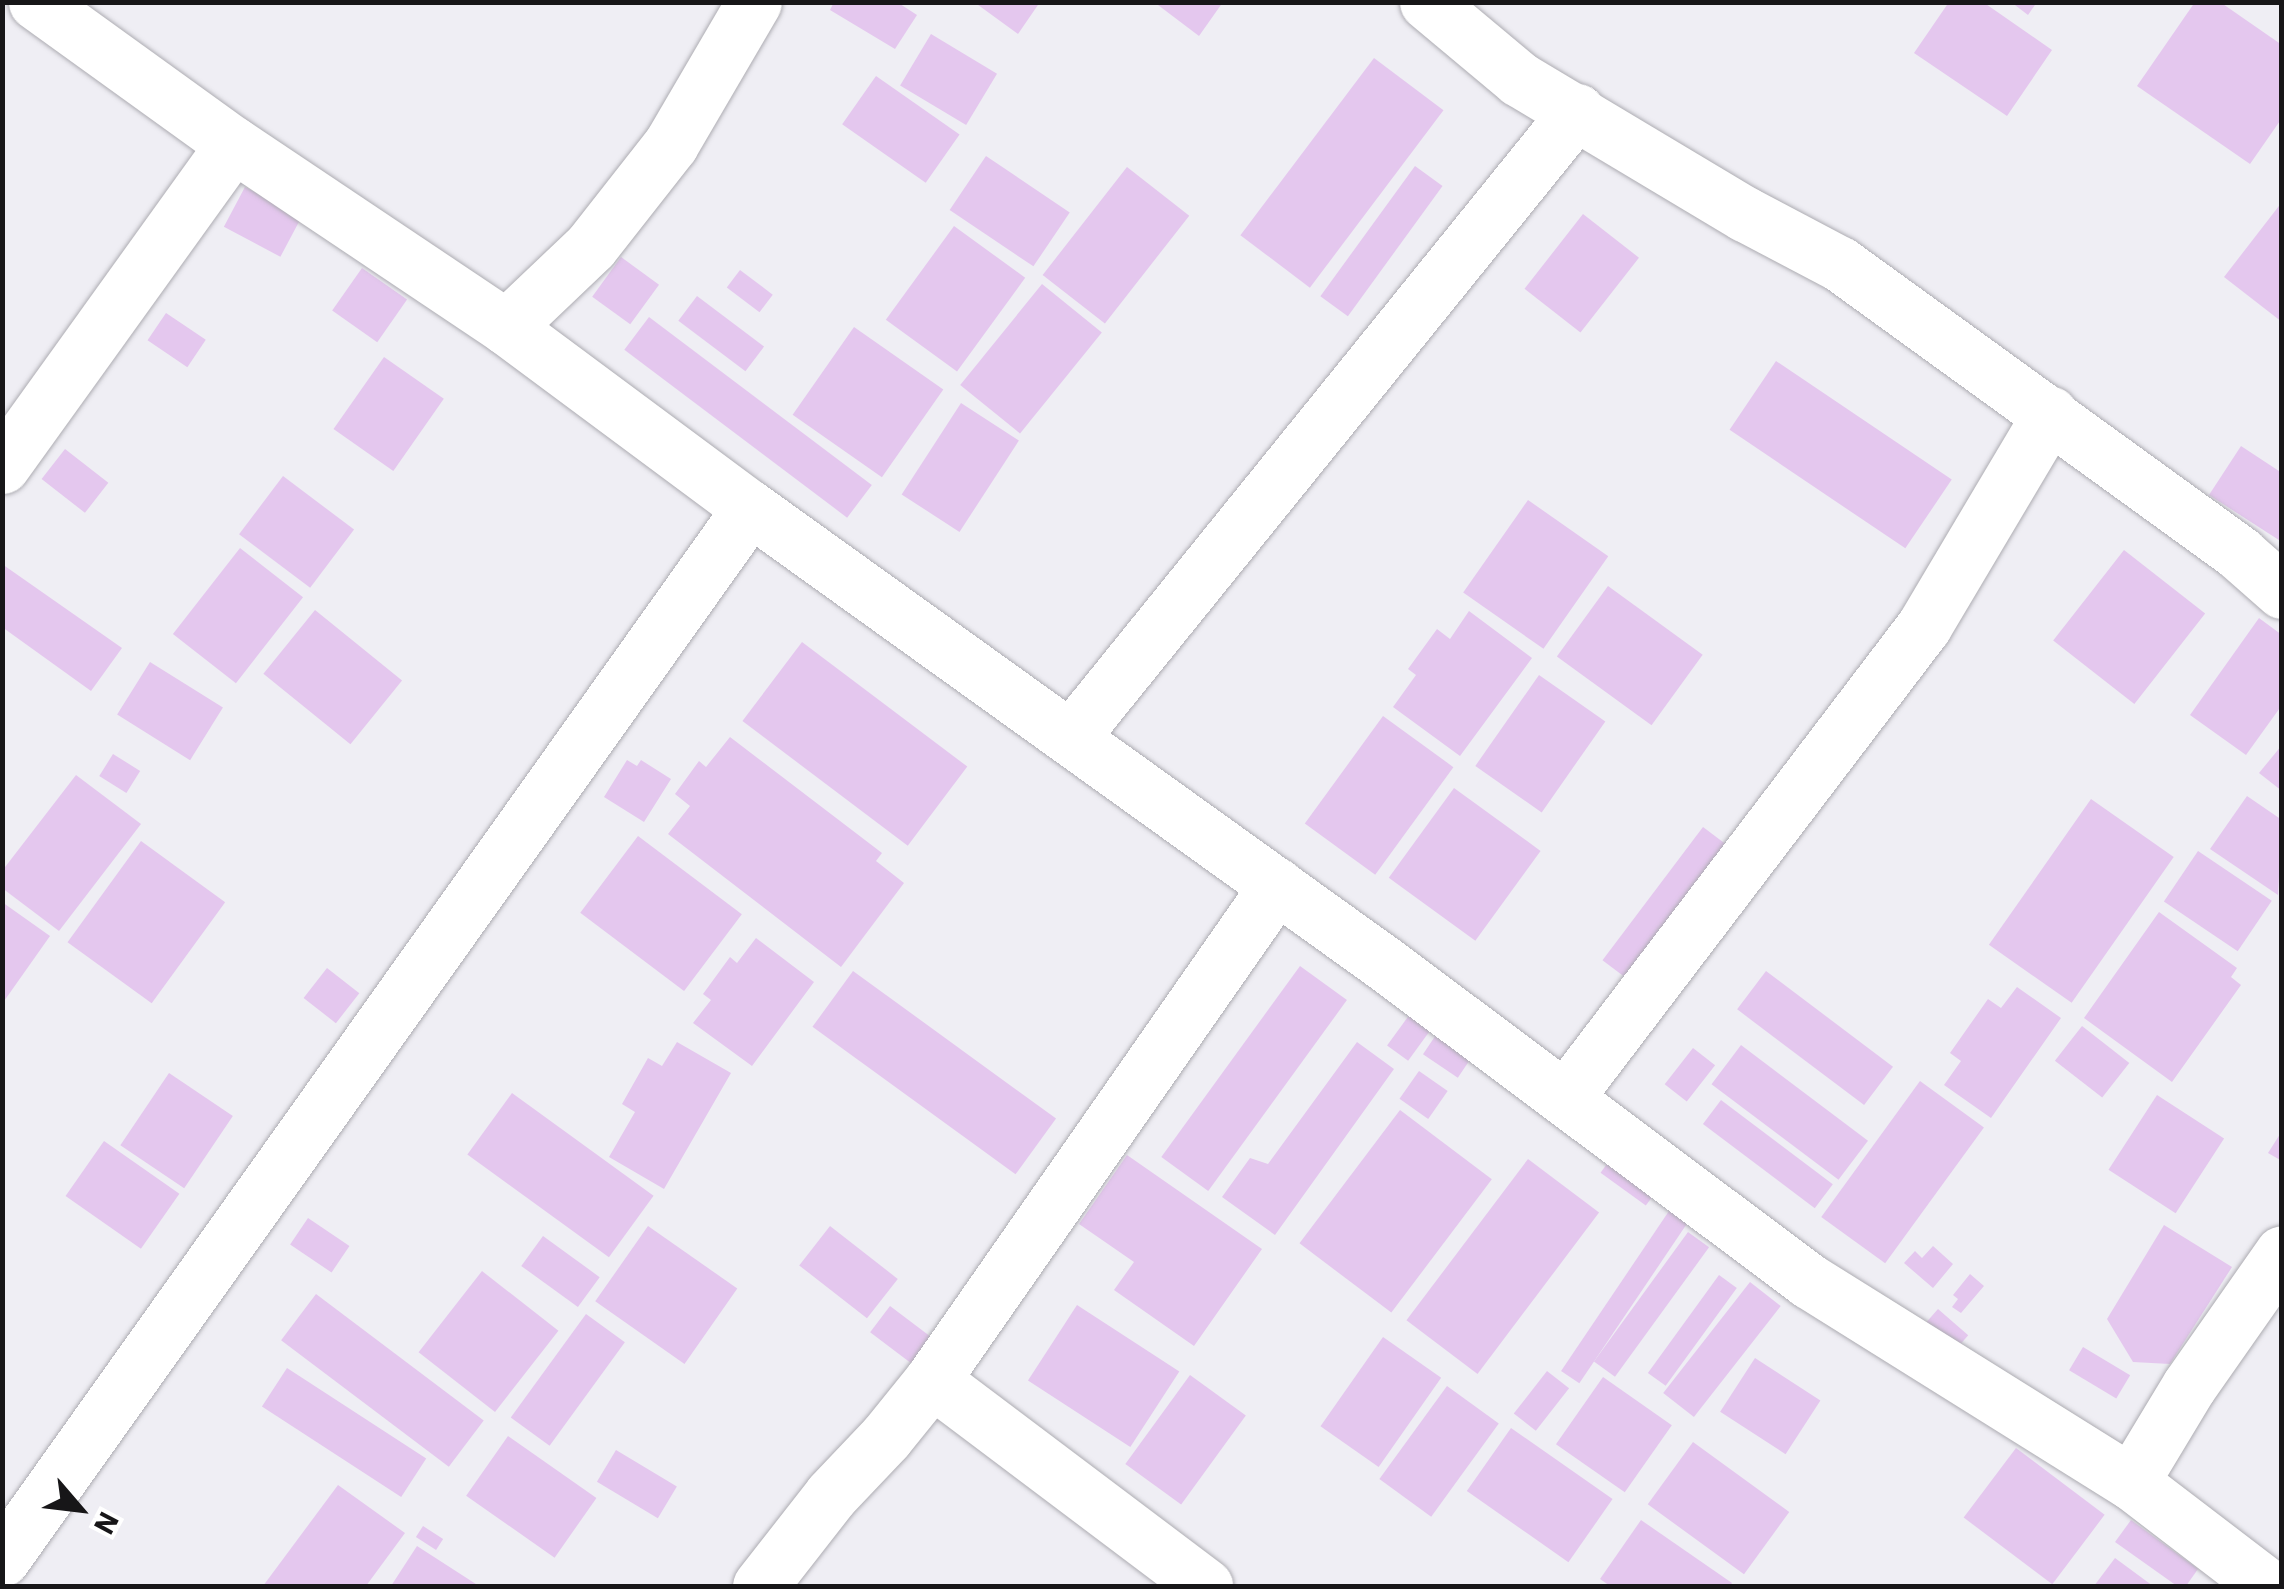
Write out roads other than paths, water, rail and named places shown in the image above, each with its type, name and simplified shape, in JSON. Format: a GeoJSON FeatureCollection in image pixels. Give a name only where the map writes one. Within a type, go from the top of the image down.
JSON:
{"type":"FeatureCollection","features":[{"type":"Feature","properties":{"kind":"street"},"geometry":{"type":"LineString","coordinates":[[36,2],[233,144],[506,327],[750,508],[1277,885],[1809,1281],[2131,1482],[2267,1586]]}},
{"type":"Feature","properties":{"kind":"street"},"geometry":{"type":"LineString","coordinates":[[506,327],[591,246],[671,144],[754,2]]}},
{"type":"Feature","properties":{"kind":"street"},"geometry":{"type":"LineString","coordinates":[[1428,2],[1519,79],[1745,214],[1840,264],[2240,554],[2282,591]]}},
{"type":"Feature","properties":{"kind":"street"},"geometry":{"type":"LineString","coordinates":[[1071,737],[1577,111]]}},
{"type":"Feature","properties":{"kind":"street"},"geometry":{"type":"LineString","coordinates":[[2,466],[233,144]]}},
{"type":"Feature","properties":{"kind":"street"},"geometry":{"type":"LineString","coordinates":[[1565,1098],[1924,626],[2050,414]]}},
{"type":"Feature","properties":{"kind":"street"},"geometry":{"type":"LineString","coordinates":[[2,1559],[750,508]]}},
{"type":"Feature","properties":{"kind":"street"},"geometry":{"type":"LineString","coordinates":[[760,1586],[830,1495],[932,1380],[1277,885]]}},
{"type":"Feature","properties":{"kind":"street"},"geometry":{"type":"LineString","coordinates":[[2131,1482],[2188,1386],[2282,1253]]}},
{"type":"Feature","properties":{"kind":"street"},"geometry":{"type":"LineString","coordinates":[[932,1380],[1205,1586]]}}]}
